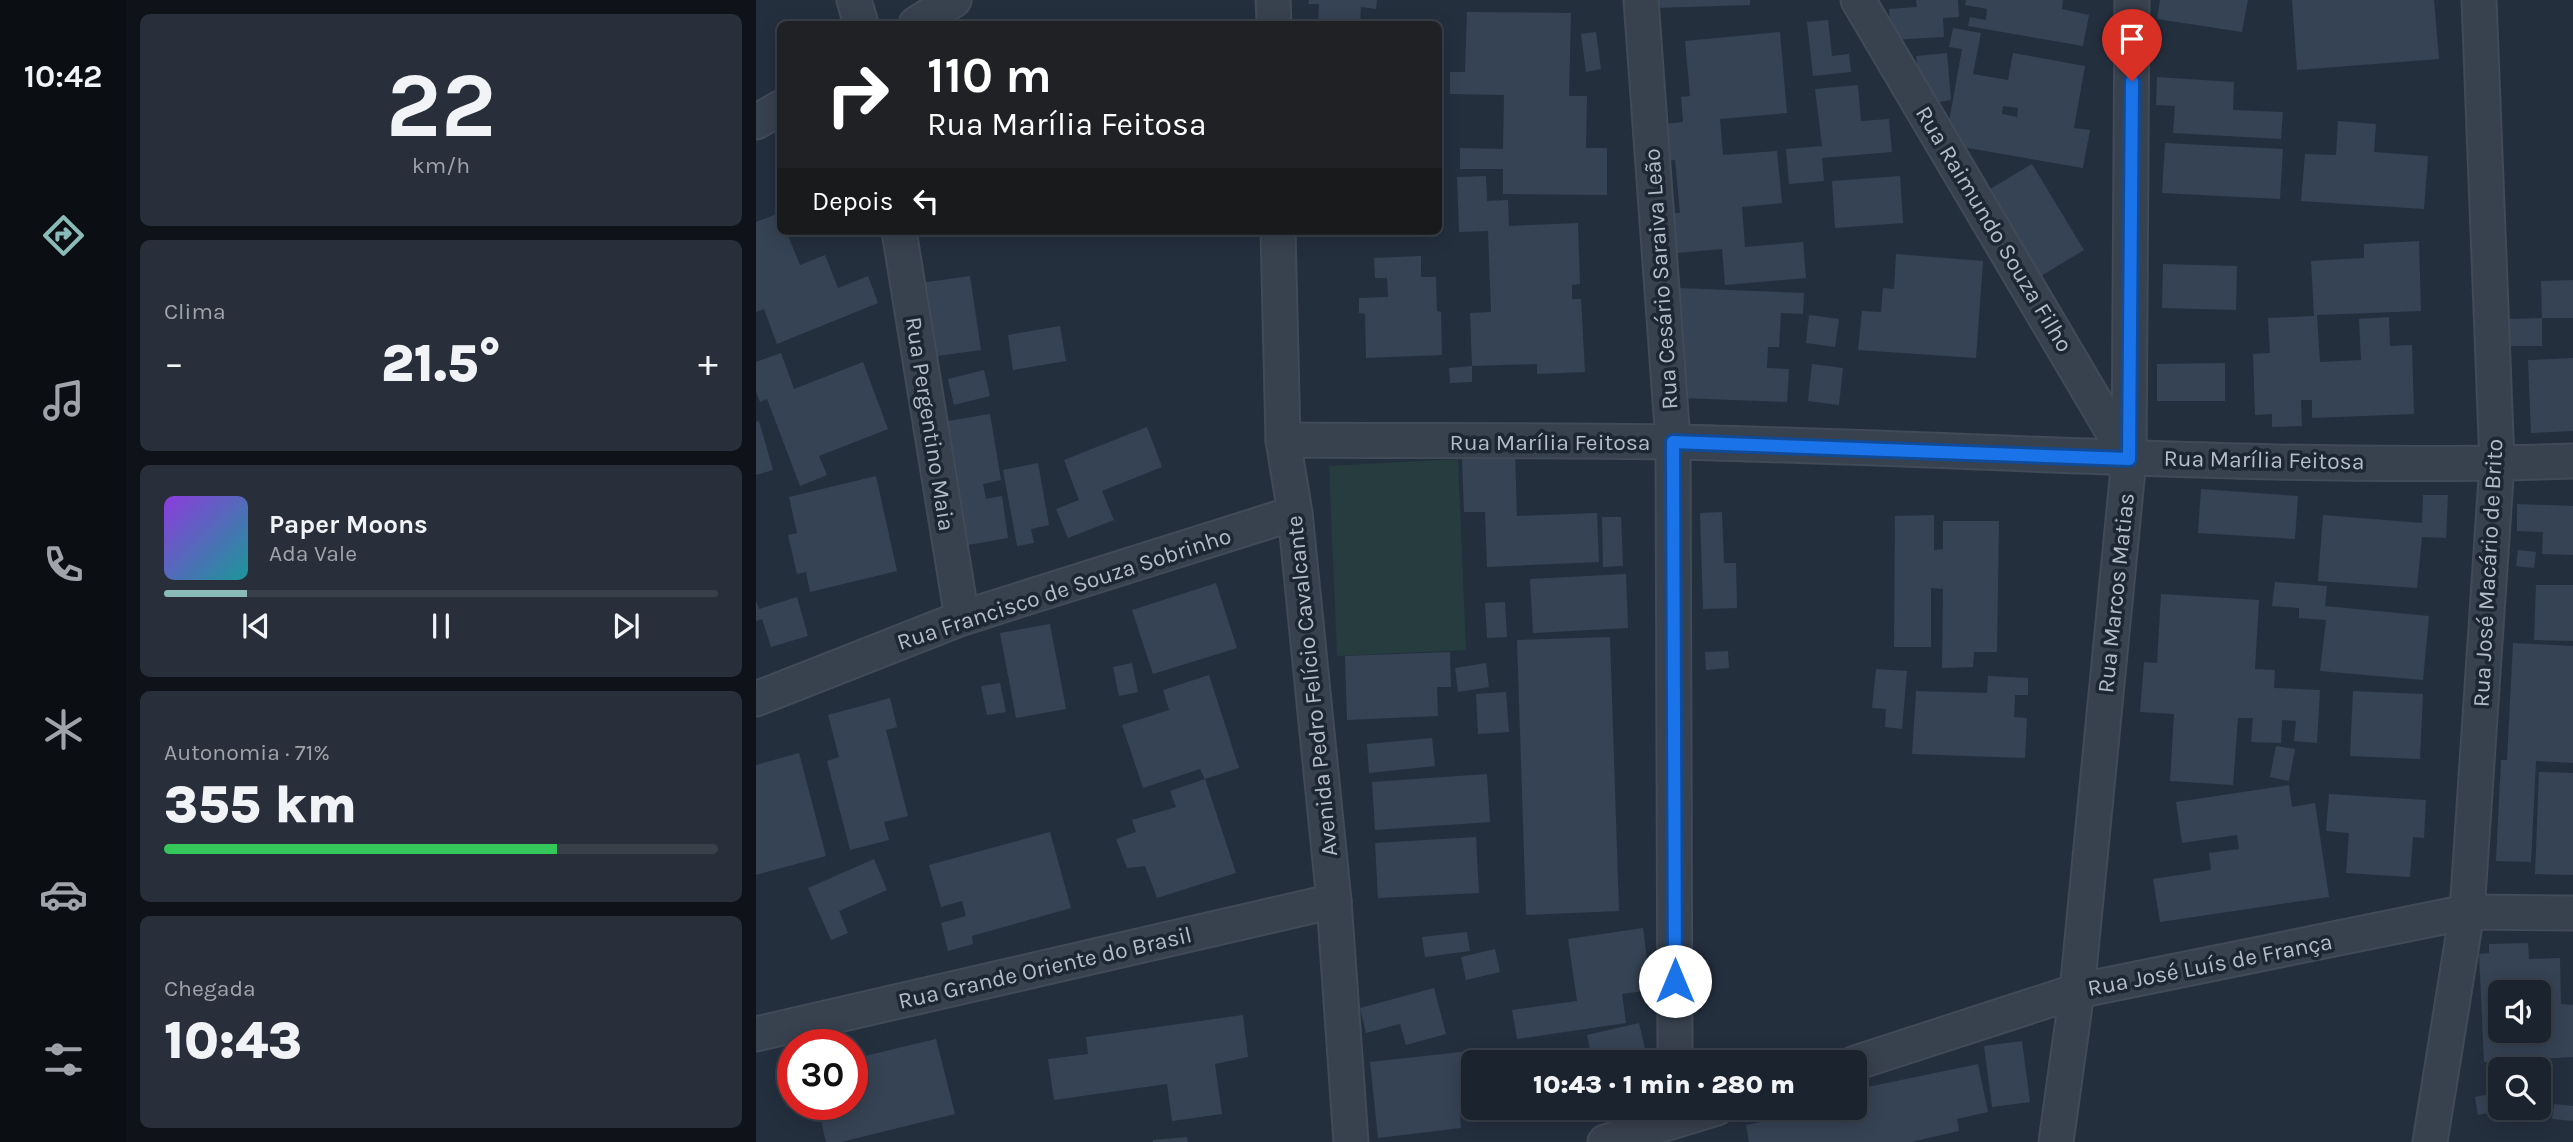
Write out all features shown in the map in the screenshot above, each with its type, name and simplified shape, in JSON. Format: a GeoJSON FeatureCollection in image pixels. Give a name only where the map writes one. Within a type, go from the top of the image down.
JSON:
{"type":"FeatureCollection","features":[{"type":"Feature","properties":{"kind":"street"},"geometry":{"type":"LineString","coordinates":[[854,0],[860,21]]}},
{"type":"Feature","properties":{"kind":"street"},"geometry":{"type":"LineString","coordinates":[[921,21],[954,0]]}},
{"type":"Feature","properties":{"kind":"street"},"geometry":{"type":"LineString","coordinates":[[1273,0],[1274,21]]}},
{"type":"Feature","properties":{"kind":"street","name":"Rua Cesário Saraiva Leão"},"geometry":{"type":"LineString","coordinates":[[1641,0],[1673,442],[1675,1050]]}},
{"type":"Feature","properties":{"kind":"street","name":"Rua Raimundo Souza Filho"},"geometry":{"type":"LineString","coordinates":[[1858,0],[2129,459]]}},
{"type":"Feature","properties":{"kind":"street","name":"Rua Marcos Matias"},"geometry":{"type":"LineString","coordinates":[[2056,1142],[2077,991],[2129,459],[2132,0]]}},
{"type":"Feature","properties":{"kind":"street","name":"Rua José Macário de Brito"},"geometry":{"type":"LineString","coordinates":[[2430,1142],[2467,912],[2497,463],[2479,0]]}},
{"type":"Feature","properties":{"kind":"street"},"geometry":{"type":"LineString","coordinates":[[756,122],[777,110]]}},
{"type":"Feature","properties":{"kind":"street","name":"Rua Pergentino Maia"},"geometry":{"type":"LineString","coordinates":[[900,235],[962,618]]}},
{"type":"Feature","properties":{"kind":"street","name":"Avenida Pedro Felício Cavalcante"},"geometry":{"type":"LineString","coordinates":[[1278,235],[1283,440],[1294,513],[1334,901],[1351,1142]]}},
{"type":"Feature","properties":{"kind":"street","name":"Rua Marília Feitosa"},"geometry":{"type":"LineString","coordinates":[[1283,440],[1673,442],[2129,459],[2497,463],[2573,461]]}},
{"type":"Feature","properties":{"kind":"street","name":"Rua Francisco de Souza Sobrinho"},"geometry":{"type":"LineString","coordinates":[[756,699],[962,618],[1294,513]]}},
{"type":"Feature","properties":{"kind":"street","name":"Rua Grande Oriente do Brasil"},"geometry":{"type":"LineString","coordinates":[[756,1034],[1334,901]]}},
{"type":"Feature","properties":{"kind":"street","name":"Rua José Luís de França"},"geometry":{"type":"LineString","coordinates":[[1867,1059],[2077,991],[2467,912],[2573,913]]}},
{"type":"Feature","properties":{"kind":"street"},"geometry":{"type":"LineString","coordinates":[[1605,1142],[1676,1124]]}},
{"type":"Feature","properties":{"kind":"green space"},"geometry":{"type":"Polygon","coordinates":[[[1458,459],[1466,650],[1337,656],[1329,466],[1458,459]]]}},
{"type":"Feature","properties":{"kind":"building"},"geometry":{"type":"Polygon","coordinates":[[[1309,0],[1377,0],[1376,9],[1361,7],[1360,21],[1318,21],[1319,4],[1308,4],[1309,0]]]}},
{"type":"Feature","properties":{"kind":"building"},"geometry":{"type":"Polygon","coordinates":[[[1656,0],[1750,0],[1750,5],[1656,8],[1656,0]]]}},
{"type":"Feature","properties":{"kind":"building"},"geometry":{"type":"Polygon","coordinates":[[[1916,0],[1958,0],[1959,17],[1943,18],[1944,37],[1891,40],[1889,9],[1917,7],[1916,0]]]}},
{"type":"Feature","properties":{"kind":"building"},"geometry":{"type":"Polygon","coordinates":[[[1966,0],[2063,0],[2062,9],[2089,15],[2083,46],[1968,26],[1970,17],[1986,20],[1987,9],[1965,5],[1966,0]]]}},
{"type":"Feature","properties":{"kind":"building"},"geometry":{"type":"Polygon","coordinates":[[[2160,0],[2248,0],[2242,32],[2157,19],[2160,0]]]}},
{"type":"Feature","properties":{"kind":"building"},"geometry":{"type":"Polygon","coordinates":[[[2292,0],[2434,0],[2439,59],[2297,70],[2292,0]]]}},
{"type":"Feature","properties":{"kind":"building"},"geometry":{"type":"Polygon","coordinates":[[[1467,12],[1571,13],[1569,96],[1587,96],[1586,148],[1607,148],[1607,195],[1503,194],[1503,169],[1460,169],[1460,148],[1503,149],[1504,95],[1450,94],[1450,72],[1465,72],[1467,12]]]}},
{"type":"Feature","properties":{"kind":"building"},"geometry":{"type":"Polygon","coordinates":[[[1828,20],[1832,56],[1849,54],[1851,72],[1813,76],[1807,22],[1828,20]]]}},
{"type":"Feature","properties":{"kind":"building"},"geometry":{"type":"Polygon","coordinates":[[[1953,28],[1981,33],[1973,74],[2008,80],[2013,53],[2085,66],[2074,128],[2090,130],[2083,168],[1945,144],[1962,49],[1949,47],[1953,28]],[[2003,106],[2002,114],[2017,117],[2018,108],[2003,106]]]}},
{"type":"Feature","properties":{"kind":"building"},"geometry":{"type":"Polygon","coordinates":[[[1596,32],[1601,69],[1586,72],[1581,34],[1596,32]]]}},
{"type":"Feature","properties":{"kind":"building"},"geometry":{"type":"Polygon","coordinates":[[[1780,32],[1787,113],[1720,119],[1723,155],[1777,151],[1782,203],[1742,207],[1745,247],[1803,242],[1806,278],[1725,285],[1722,249],[1676,253],[1673,213],[1680,213],[1675,160],[1667,161],[1664,124],[1683,122],[1681,97],[1690,96],[1685,41],[1780,32]]]}},
{"type":"Feature","properties":{"kind":"building"},"geometry":{"type":"Polygon","coordinates":[[[1947,53],[1951,100],[1922,105],[1916,56],[1947,53]]]}},
{"type":"Feature","properties":{"kind":"building"},"geometry":{"type":"Polygon","coordinates":[[[2157,77],[2234,82],[2233,110],[2283,112],[2281,139],[2173,133],[2175,106],[2156,105],[2157,77]]]}},
{"type":"Feature","properties":{"kind":"building"},"geometry":{"type":"Polygon","coordinates":[[[1858,85],[1861,121],[1889,119],[1892,152],[1822,158],[1824,181],[1789,184],[1786,149],[1822,146],[1815,89],[1858,85]]]}},
{"type":"Feature","properties":{"kind":"building"},"geometry":{"type":"Polygon","coordinates":[[[2338,121],[2376,124],[2374,152],[2428,156],[2424,209],[2301,201],[2305,154],[2336,155],[2338,121]]]}},
{"type":"Feature","properties":{"kind":"building"},"geometry":{"type":"Polygon","coordinates":[[[2165,143],[2283,149],[2280,199],[2162,193],[2165,143]]]}},
{"type":"Feature","properties":{"kind":"building"},"geometry":{"type":"Polygon","coordinates":[[[2032,164],[2084,250],[2041,276],[1990,189],[2032,164]]]}},
{"type":"Feature","properties":{"kind":"building"},"geometry":{"type":"Polygon","coordinates":[[[1486,176],[1487,201],[1508,200],[1509,226],[1578,223],[1580,284],[1572,285],[1572,299],[1581,299],[1585,372],[1537,374],[1537,364],[1472,366],[1470,313],[1491,312],[1488,231],[1459,232],[1457,177],[1486,176]]]}},
{"type":"Feature","properties":{"kind":"building"},"geometry":{"type":"Polygon","coordinates":[[[1900,176],[1903,223],[1835,228],[1832,181],[1900,176]]]}},
{"type":"Feature","properties":{"kind":"building"},"geometry":{"type":"Polygon","coordinates":[[[777,214],[777,235],[788,235],[800,265],[825,255],[838,288],[868,276],[878,303],[777,344],[764,309],[756,312],[756,222],[777,214]]]}},
{"type":"Feature","properties":{"kind":"building"},"geometry":{"type":"Polygon","coordinates":[[[2419,241],[2421,311],[2317,315],[2320,362],[2361,360],[2359,319],[2389,317],[2390,346],[2412,345],[2414,414],[2312,418],[2312,400],[2301,400],[2302,426],[2272,427],[2272,414],[2255,415],[2253,354],[2270,353],[2268,318],[2314,316],[2311,261],[2364,258],[2364,244],[2419,241]]]}},
{"type":"Feature","properties":{"kind":"building"},"geometry":{"type":"Polygon","coordinates":[[[1896,254],[1983,261],[1976,358],[1858,350],[1862,311],[1881,312],[1883,288],[1894,289],[1896,254]]]}},
{"type":"Feature","properties":{"kind":"building"},"geometry":{"type":"Polygon","coordinates":[[[1421,256],[1421,277],[1436,277],[1437,311],[1441,312],[1442,355],[1366,358],[1365,314],[1359,313],[1359,298],[1388,297],[1387,278],[1375,278],[1374,258],[1421,256]]]}},
{"type":"Feature","properties":{"kind":"building"},"geometry":{"type":"Polygon","coordinates":[[[2163,264],[2237,266],[2236,310],[2162,308],[2163,264]]]}},
{"type":"Feature","properties":{"kind":"building"},"geometry":{"type":"Polygon","coordinates":[[[970,276],[981,350],[930,357],[920,283],[970,276]]]}},
{"type":"Feature","properties":{"kind":"building"},"geometry":{"type":"Polygon","coordinates":[[[2573,280],[2573,318],[2542,318],[2541,281],[2573,280]]]}},
{"type":"Feature","properties":{"kind":"building"},"geometry":{"type":"Polygon","coordinates":[[[1679,288],[1804,293],[1803,314],[1781,313],[1779,347],[1768,347],[1767,368],[1789,369],[1787,402],[1681,398],[1683,344],[1677,344],[1679,288]]]}},
{"type":"Feature","properties":{"kind":"building"},"geometry":{"type":"Polygon","coordinates":[[[1809,315],[1839,319],[1835,347],[1806,343],[1809,315]]]}},
{"type":"Feature","properties":{"kind":"building"},"geometry":{"type":"Polygon","coordinates":[[[2542,318],[2542,346],[2510,346],[2510,319],[2542,318]]]}},
{"type":"Feature","properties":{"kind":"building"},"geometry":{"type":"Polygon","coordinates":[[[1060,326],[1066,361],[1013,370],[1008,335],[1060,326]]]}},
{"type":"Feature","properties":{"kind":"building"},"geometry":{"type":"Polygon","coordinates":[[[781,353],[794,389],[863,362],[888,429],[819,456],[827,475],[800,486],[767,399],[760,402],[756,392],[756,362],[781,353]]]}},
{"type":"Feature","properties":{"kind":"building"},"geometry":{"type":"Polygon","coordinates":[[[2573,358],[2573,431],[2531,433],[2528,360],[2573,358]]]}},
{"type":"Feature","properties":{"kind":"building"},"geometry":{"type":"Polygon","coordinates":[[[2225,363],[2225,401],[2157,401],[2157,364],[2225,363]]]}},
{"type":"Feature","properties":{"kind":"building"},"geometry":{"type":"Polygon","coordinates":[[[1812,364],[1843,368],[1839,405],[1808,401],[1812,364]]]}},
{"type":"Feature","properties":{"kind":"building"},"geometry":{"type":"Polygon","coordinates":[[[1472,366],[1472,382],[1450,383],[1449,368],[1472,366]]]}},
{"type":"Feature","properties":{"kind":"building"},"geometry":{"type":"Polygon","coordinates":[[[984,370],[990,396],[954,405],[948,379],[984,370]]]}},
{"type":"Feature","properties":{"kind":"building"},"geometry":{"type":"Polygon","coordinates":[[[990,414],[1001,480],[983,484],[986,499],[1002,496],[1008,538],[957,547],[936,423],[990,414]]]}},
{"type":"Feature","properties":{"kind":"building"},"geometry":{"type":"Polygon","coordinates":[[[759,421],[773,470],[756,475],[756,422],[759,421]]]}},
{"type":"Feature","properties":{"kind":"building"},"geometry":{"type":"Polygon","coordinates":[[[1147,427],[1162,467],[1102,491],[1114,520],[1068,538],[1056,509],[1079,500],[1064,460],[1147,427]]]}},
{"type":"Feature","properties":{"kind":"building"},"geometry":{"type":"Polygon","coordinates":[[[1515,454],[1517,516],[1597,513],[1599,562],[1487,567],[1485,512],[1464,512],[1462,459],[1515,454]]]}},
{"type":"Feature","properties":{"kind":"building"},"geometry":{"type":"Polygon","coordinates":[[[1038,463],[1049,525],[1031,529],[1034,543],[1017,546],[1003,470],[1038,463]]]}},
{"type":"Feature","properties":{"kind":"building"},"geometry":{"type":"Polygon","coordinates":[[[876,476],[897,571],[810,592],[806,572],[797,574],[788,535],[797,533],[789,497],[876,476]]]}},
{"type":"Feature","properties":{"kind":"building"},"geometry":{"type":"Polygon","coordinates":[[[2201,489],[2298,496],[2295,539],[2198,533],[2201,489]]]}},
{"type":"Feature","properties":{"kind":"building"},"geometry":{"type":"Polygon","coordinates":[[[2423,495],[2448,495],[2446,538],[2422,537],[2417,588],[2318,581],[2323,515],[2422,523],[2423,495]]]}},
{"type":"Feature","properties":{"kind":"building"},"geometry":{"type":"Polygon","coordinates":[[[2517,504],[2573,506],[2573,555],[2542,554],[2543,532],[2517,531],[2517,504]]]}},
{"type":"Feature","properties":{"kind":"building"},"geometry":{"type":"Polygon","coordinates":[[[1722,512],[1724,563],[1736,563],[1737,608],[1703,609],[1700,513],[1722,512]]]}},
{"type":"Feature","properties":{"kind":"building"},"geometry":{"type":"Polygon","coordinates":[[[1934,515],[1934,550],[1943,549],[1943,521],[1999,521],[1997,652],[1974,652],[1973,667],[1942,668],[1943,589],[1931,588],[1931,647],[1894,647],[1895,516],[1934,515]]]}},
{"type":"Feature","properties":{"kind":"building"},"geometry":{"type":"Polygon","coordinates":[[[1602,517],[1621,517],[1623,566],[1603,567],[1602,517]]]}},
{"type":"Feature","properties":{"kind":"building"},"geometry":{"type":"Polygon","coordinates":[[[2518,550],[2536,552],[2534,568],[2516,566],[2518,550]]]}},
{"type":"Feature","properties":{"kind":"building"},"geometry":{"type":"Polygon","coordinates":[[[1626,574],[1628,628],[1533,633],[1530,579],[1626,574]]]}},
{"type":"Feature","properties":{"kind":"building"},"geometry":{"type":"Polygon","coordinates":[[[2275,582],[2327,586],[2325,606],[2429,616],[2423,680],[2320,671],[2326,620],[2299,618],[2299,608],[2272,606],[2275,582]]]}},
{"type":"Feature","properties":{"kind":"building"},"geometry":{"type":"Polygon","coordinates":[[[1216,583],[1237,648],[1153,674],[1132,610],[1216,583]]]}},
{"type":"Feature","properties":{"kind":"building"},"geometry":{"type":"Polygon","coordinates":[[[2536,585],[2573,585],[2573,641],[2534,640],[2536,585]]]}},
{"type":"Feature","properties":{"kind":"building"},"geometry":{"type":"Polygon","coordinates":[[[2161,594],[2259,600],[2255,669],[2275,670],[2274,688],[2320,690],[2317,743],[2294,741],[2296,721],[2282,720],[2281,743],[2251,742],[2253,718],[2238,718],[2233,785],[2170,781],[2174,714],[2140,712],[2144,662],[2157,663],[2161,594]]]}},
{"type":"Feature","properties":{"kind":"building"},"geometry":{"type":"Polygon","coordinates":[[[797,597],[808,636],[771,647],[762,619],[756,621],[756,601],[759,609],[797,597]]]}},
{"type":"Feature","properties":{"kind":"building"},"geometry":{"type":"Polygon","coordinates":[[[1505,602],[1507,637],[1487,638],[1485,603],[1505,602]]]}},
{"type":"Feature","properties":{"kind":"building"},"geometry":{"type":"Polygon","coordinates":[[[1050,624],[1066,709],[1016,718],[1000,633],[1050,624]]]}},
{"type":"Feature","properties":{"kind":"building"},"geometry":{"type":"Polygon","coordinates":[[[1610,637],[1619,911],[1526,915],[1517,640],[1610,637]]]}},
{"type":"Feature","properties":{"kind":"building"},"geometry":{"type":"Polygon","coordinates":[[[2513,643],[2573,646],[2573,763],[2536,761],[2531,862],[2496,861],[2501,760],[2507,760],[2513,643]]]}},
{"type":"Feature","properties":{"kind":"building"},"geometry":{"type":"Polygon","coordinates":[[[1728,651],[1729,668],[1706,670],[1705,652],[1728,651]]]}},
{"type":"Feature","properties":{"kind":"building"},"geometry":{"type":"Polygon","coordinates":[[[1450,652],[1451,687],[1437,687],[1438,716],[1347,720],[1345,656],[1450,652]]]}},
{"type":"Feature","properties":{"kind":"building"},"geometry":{"type":"Polygon","coordinates":[[[1132,663],[1138,692],[1119,696],[1113,667],[1132,663]]]}},
{"type":"Feature","properties":{"kind":"building"},"geometry":{"type":"Polygon","coordinates":[[[1486,663],[1489,687],[1458,692],[1455,668],[1486,663]]]}},
{"type":"Feature","properties":{"kind":"building"},"geometry":{"type":"Polygon","coordinates":[[[1876,669],[1907,671],[1902,729],[1885,727],[1886,709],[1872,708],[1876,669]]]}},
{"type":"Feature","properties":{"kind":"building"},"geometry":{"type":"Polygon","coordinates":[[[1209,675],[1239,768],[1205,779],[1200,769],[1143,788],[1122,725],[1169,710],[1163,690],[1209,675]]]}},
{"type":"Feature","properties":{"kind":"building"},"geometry":{"type":"Polygon","coordinates":[[[1988,676],[2028,678],[2028,695],[2015,695],[2014,717],[2027,718],[2025,758],[1912,754],[1916,691],[1987,693],[1988,676]]]}},
{"type":"Feature","properties":{"kind":"building"},"geometry":{"type":"Polygon","coordinates":[[[1000,683],[1006,712],[987,715],[981,686],[1000,683]]]}},
{"type":"Feature","properties":{"kind":"building"},"geometry":{"type":"Polygon","coordinates":[[[2353,691],[2423,694],[2420,759],[2350,756],[2353,691]]]}},
{"type":"Feature","properties":{"kind":"building"},"geometry":{"type":"Polygon","coordinates":[[[1506,692],[1509,732],[1478,734],[1476,694],[1506,692]]]}},
{"type":"Feature","properties":{"kind":"building"},"geometry":{"type":"Polygon","coordinates":[[[890,698],[897,727],[886,730],[908,816],[884,822],[889,840],[850,850],[827,761],[839,757],[828,715],[890,698]]]}},
{"type":"Feature","properties":{"kind":"building"},"geometry":{"type":"Polygon","coordinates":[[[1432,738],[1435,766],[1369,773],[1367,744],[1432,738]]]}},
{"type":"Feature","properties":{"kind":"building"},"geometry":{"type":"Polygon","coordinates":[[[2276,746],[2295,749],[2289,781],[2270,777],[2276,746]]]}},
{"type":"Feature","properties":{"kind":"building"},"geometry":{"type":"Polygon","coordinates":[[[799,753],[826,856],[756,875],[756,765],[799,753]]]}},
{"type":"Feature","properties":{"kind":"building"},"geometry":{"type":"Polygon","coordinates":[[[2539,772],[2573,773],[2573,875],[2535,874],[2539,772]]]}},
{"type":"Feature","properties":{"kind":"building"},"geometry":{"type":"Polygon","coordinates":[[[1487,774],[1490,822],[1375,830],[1372,782],[1487,774]]]}},
{"type":"Feature","properties":{"kind":"building"},"geometry":{"type":"Polygon","coordinates":[[[1205,779],[1236,873],[1157,898],[1145,866],[1127,868],[1116,839],[1136,832],[1132,820],[1176,807],[1170,791],[1205,779]]]}},
{"type":"Feature","properties":{"kind":"building"},"geometry":{"type":"Polygon","coordinates":[[[2289,785],[2292,807],[2315,803],[2329,897],[2160,922],[2153,879],[2211,870],[2209,853],[2239,849],[2237,835],[2182,843],[2176,802],[2289,785]]]}},
{"type":"Feature","properties":{"kind":"building"},"geometry":{"type":"Polygon","coordinates":[[[2329,794],[2426,800],[2424,838],[2413,837],[2410,877],[2346,873],[2349,833],[2326,831],[2329,794]]]}},
{"type":"Feature","properties":{"kind":"building"},"geometry":{"type":"Polygon","coordinates":[[[1050,832],[1071,908],[972,936],[973,944],[948,951],[941,923],[966,916],[962,901],[941,907],[929,865],[1050,832]]]}},
{"type":"Feature","properties":{"kind":"building"},"geometry":{"type":"Polygon","coordinates":[[[1476,837],[1479,893],[1378,898],[1375,843],[1476,837]]]}},
{"type":"Feature","properties":{"kind":"building"},"geometry":{"type":"Polygon","coordinates":[[[874,859],[887,890],[839,911],[848,933],[831,940],[808,888],[874,859]]]}},
{"type":"Feature","properties":{"kind":"building"},"geometry":{"type":"Polygon","coordinates":[[[1643,928],[1651,990],[1622,994],[1626,1023],[1517,1039],[1512,1010],[1577,1001],[1568,939],[1643,928]]]}},
{"type":"Feature","properties":{"kind":"building"},"geometry":{"type":"Polygon","coordinates":[[[1467,932],[1470,951],[1425,957],[1422,937],[1467,932]]]}},
{"type":"Feature","properties":{"kind":"building"},"geometry":{"type":"Polygon","coordinates":[[[2528,943],[2529,959],[2560,958],[2561,1004],[2573,1005],[2573,1057],[2488,1057],[2488,1062],[2484,1062],[2479,954],[2489,953],[2489,944],[2528,943]]]}},
{"type":"Feature","properties":{"kind":"building"},"geometry":{"type":"Polygon","coordinates":[[[1495,949],[1500,972],[1466,980],[1461,957],[1495,949]]]}},
{"type":"Feature","properties":{"kind":"building"},"geometry":{"type":"Polygon","coordinates":[[[1434,988],[1446,1034],[1406,1045],[1400,1024],[1366,1033],[1360,1008],[1434,988]]]}},
{"type":"Feature","properties":{"kind":"building"},"geometry":{"type":"Polygon","coordinates":[[[1243,1015],[1248,1057],[1215,1064],[1222,1114],[1172,1121],[1167,1084],[1054,1100],[1048,1059],[1088,1054],[1086,1037],[1243,1015]]]}},
{"type":"Feature","properties":{"kind":"building"},"geometry":{"type":"Polygon","coordinates":[[[1639,1023],[1645,1050],[1586,1050],[1590,1049],[1587,1035],[1639,1023]]]}},
{"type":"Feature","properties":{"kind":"building"},"geometry":{"type":"Polygon","coordinates":[[[936,1039],[955,1114],[841,1142],[826,1142],[821,1120],[868,1120],[868,1055],[936,1039]]]}},
{"type":"Feature","properties":{"kind":"building"},"geometry":{"type":"Polygon","coordinates":[[[2022,1041],[2030,1102],[1992,1107],[1984,1046],[2022,1041]]]}},
{"type":"Feature","properties":{"kind":"building"},"geometry":{"type":"Polygon","coordinates":[[[1461,1052],[1461,1128],[1378,1138],[1370,1062],[1461,1052]]]}},
{"type":"Feature","properties":{"kind":"building"},"geometry":{"type":"Polygon","coordinates":[[[1978,1064],[1988,1112],[1957,1119],[1959,1131],[1911,1142],[1749,1142],[1746,1125],[1770,1120],[1867,1120],[1867,1087],[1978,1064]]]}},
{"type":"Feature","properties":{"kind":"building"},"geometry":{"type":"Polygon","coordinates":[[[2488,1094],[2488,1113],[2478,1115],[2475,1097],[2488,1094]]]}},
{"type":"Feature","properties":{"kind":"building"},"geometry":{"type":"Polygon","coordinates":[[[2554,1104],[2573,1106],[2573,1121],[2552,1119],[2554,1104]]]}},
{"type":"Feature","properties":{"kind":"building"},"geometry":{"type":"Polygon","coordinates":[[[1187,1137],[1188,1142],[1153,1142],[1153,1140],[1187,1137]]]}},
{"type":"Feature","properties":{"kind":"route"},"geometry":{"type":"LineString","coordinates":[[1675,981],[1673,442],[2129,459],[2132,81]]}}]}
